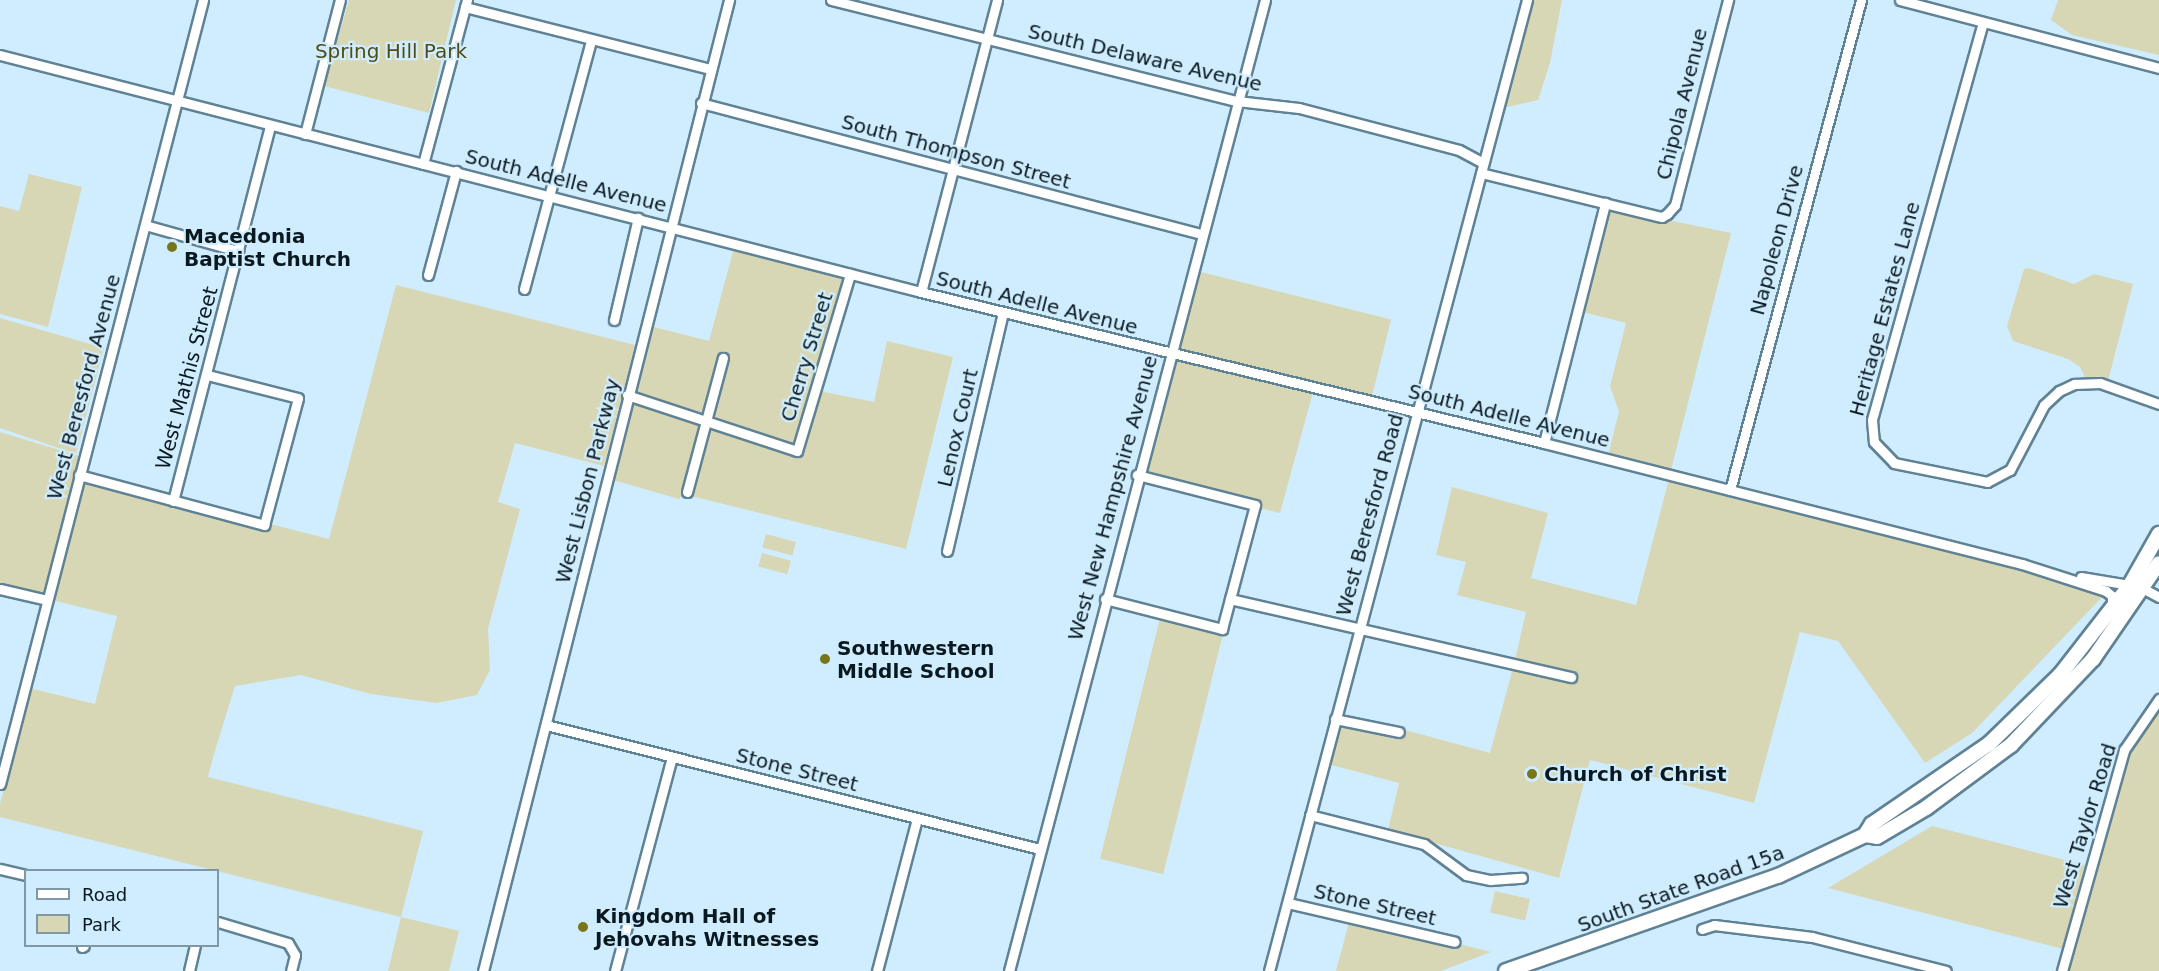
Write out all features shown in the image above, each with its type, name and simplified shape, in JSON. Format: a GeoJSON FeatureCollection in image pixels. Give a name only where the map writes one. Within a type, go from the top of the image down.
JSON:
{"type":"FeatureCollection","features":[{"type":"Feature","properties":{"kind":"highway","name":"South State Road 15a"},"geometry":{"type":"LineString","coordinates":[[1506,971],[1778,876],[1865,835],[1872,824],[1977,754],[2060,675],[2130,585],[2159,534]]}},
{"type":"Feature","properties":{"kind":"highway","name":"South State Road 15a"},"geometry":{"type":"LineString","coordinates":[[1865,835],[1877,837],[1966,782],[2055,702],[2118,626],[2159,563]]}},
{"type":"Feature","properties":{"kind":"highway"},"geometry":{"type":"LineString","coordinates":[[2055,702],[2058,690],[2123,609],[2116,603]]}},
{"type":"Feature","properties":{"kind":"highway"},"geometry":{"type":"LineString","coordinates":[[1897,826],[1898,816],[1967,769],[1977,754]]}},
{"type":"Feature","properties":{"kind":"street","name":"West Beresford Avenue"},"geometry":{"type":"LineString","coordinates":[[0,784],[203,0]]}},
{"type":"Feature","properties":{"kind":"street"},"geometry":{"type":"LineString","coordinates":[[305,134],[340,0]]}},
{"type":"Feature","properties":{"kind":"street","name":"West Lisbon Parkway"},"geometry":{"type":"LineString","coordinates":[[484,971],[627,395],[729,0]]}},
{"type":"Feature","properties":{"kind":"street","name":"South Delaware Avenue"},"geometry":{"type":"LineString","coordinates":[[831,0],[1237,101],[1299,108],[1460,150],[1483,163]]}},
{"type":"Feature","properties":{"kind":"street"},"geometry":{"type":"LineString","coordinates":[[921,292],[997,0]]}},
{"type":"Feature","properties":{"kind":"street","name":"West New Hampshire Avenue"},"geometry":{"type":"LineString","coordinates":[[1009,971],[1137,475],[1265,0]]}},
{"type":"Feature","properties":{"kind":"street","name":"West Beresford Road"},"geometry":{"type":"LineString","coordinates":[[1269,971],[1358,627],[1527,0]]}},
{"type":"Feature","properties":{"kind":"street","name":"Chipola Avenue"},"geometry":{"type":"LineString","coordinates":[[1605,203],[1662,217],[1668,214],[1675,205],[1728,0]]}},
{"type":"Feature","properties":{"kind":"street","name":"Napoleon Drive"},"geometry":{"type":"LineString","coordinates":[[1730,490],[1860,0]]}},
{"type":"Feature","properties":{"kind":"street"},"geometry":{"type":"LineString","coordinates":[[1900,0],[2159,68]]}},
{"type":"Feature","properties":{"kind":"street"},"geometry":{"type":"LineString","coordinates":[[423,164],[466,4],[591,40],[711,69]]}},
{"type":"Feature","properties":{"kind":"street","name":"Heritage Estates Lane"},"geometry":{"type":"LineString","coordinates":[[1983,22],[1872,420],[1874,442],[1894,463],[1987,482],[2010,470],[2044,405],[2059,391],[2074,384],[2100,383],[2159,404]]}},
{"type":"Feature","properties":{"kind":"street"},"geometry":{"type":"LineString","coordinates":[[524,289],[544,204],[550,196],[591,40]]}},
{"type":"Feature","properties":{"kind":"street","name":"South Adelle Avenue"},"geometry":{"type":"LineString","coordinates":[[0,55],[1003,313],[1544,443],[2067,577],[2106,591],[2116,603]]}},
{"type":"Feature","properties":{"kind":"street","name":"South Thompson Street"},"geometry":{"type":"LineString","coordinates":[[701,103],[1201,234]]}},
{"type":"Feature","properties":{"kind":"street","name":"West Mathis Street"},"geometry":{"type":"LineString","coordinates":[[173,501],[208,375],[270,125]]}},
{"type":"Feature","properties":{"kind":"street"},"geometry":{"type":"LineString","coordinates":[[428,275],[456,171]]}},
{"type":"Feature","properties":{"kind":"street"},"geometry":{"type":"LineString","coordinates":[[1481,173],[1605,203],[1544,443]]}},
{"type":"Feature","properties":{"kind":"street"},"geometry":{"type":"LineString","coordinates":[[614,320],[638,218]]}},
{"type":"Feature","properties":{"kind":"street"},"geometry":{"type":"LineString","coordinates":[[146,225],[238,251]]}},
{"type":"Feature","properties":{"kind":"street","name":"Cherry Street"},"geometry":{"type":"LineString","coordinates":[[707,419],[797,451],[850,274]]}},
{"type":"Feature","properties":{"kind":"street","name":"Lenox Court"},"geometry":{"type":"LineString","coordinates":[[947,551],[1003,313]]}},
{"type":"Feature","properties":{"kind":"street"},"geometry":{"type":"LineString","coordinates":[[687,492],[723,358]]}},
{"type":"Feature","properties":{"kind":"street"},"geometry":{"type":"LineString","coordinates":[[79,475],[264,525],[298,398],[208,375]]}},
{"type":"Feature","properties":{"kind":"street"},"geometry":{"type":"LineString","coordinates":[[627,395],[707,419]]}},
{"type":"Feature","properties":{"kind":"street"},"geometry":{"type":"LineString","coordinates":[[1105,599],[1222,629],[1255,505],[1137,475]]}},
{"type":"Feature","properties":{"kind":"street"},"geometry":{"type":"LineString","coordinates":[[2159,546],[2144,573],[2144,589],[2159,597]]}},
{"type":"Feature","properties":{"kind":"street","name":"South Adelle Avenue"},"geometry":{"type":"LineString","coordinates":[[2067,577],[2130,585]]}},
{"type":"Feature","properties":{"kind":"street"},"geometry":{"type":"LineString","coordinates":[[0,589],[46,600]]}},
{"type":"Feature","properties":{"kind":"street"},"geometry":{"type":"LineString","coordinates":[[1230,599],[1571,677]]}},
{"type":"Feature","properties":{"kind":"street","name":"West Taylor Road"},"geometry":{"type":"LineString","coordinates":[[2062,971],[2124,750],[2159,699]]}},
{"type":"Feature","properties":{"kind":"street"},"geometry":{"type":"LineString","coordinates":[[1335,719],[1400,732]]}},
{"type":"Feature","properties":{"kind":"street","name":"Stone Street"},"geometry":{"type":"LineString","coordinates":[[546,725],[1040,849]]}},
{"type":"Feature","properties":{"kind":"street"},"geometry":{"type":"LineString","coordinates":[[615,971],[672,757]]}},
{"type":"Feature","properties":{"kind":"street"},"geometry":{"type":"LineString","coordinates":[[1310,815],[1424,844],[1467,875],[1491,879],[1522,878]]}},
{"type":"Feature","properties":{"kind":"street"},"geometry":{"type":"LineString","coordinates":[[877,971],[917,818]]}},
{"type":"Feature","properties":{"kind":"street"},"geometry":{"type":"LineString","coordinates":[[0,869],[24,875]]}},
{"type":"Feature","properties":{"kind":"street","name":"Stone Street"},"geometry":{"type":"LineString","coordinates":[[1288,903],[1455,942]]}},
{"type":"Feature","properties":{"kind":"street"},"geometry":{"type":"LineString","coordinates":[[219,922],[288,943],[295,955],[291,971]]}},
{"type":"Feature","properties":{"kind":"street"},"geometry":{"type":"LineString","coordinates":[[1702,929],[1714,925],[1812,937],[1946,971]]}},
{"type":"Feature","properties":{"kind":"street"},"geometry":{"type":"LineString","coordinates":[[189,971],[195,947]]}},
{"type":"Feature","properties":{"kind":"green space","name":"Spring Hill Park"},"geometry":{"type":"Polygon","coordinates":[[[349,0],[456,0],[429,113],[324,86],[349,0]]]}},
{"type":"Feature","properties":{"kind":"green space"},"geometry":{"type":"Polygon","coordinates":[[[1532,0],[1562,0],[1550,63],[1538,100],[1503,108],[1532,0]]]}},
{"type":"Feature","properties":{"kind":"green space"},"geometry":{"type":"Polygon","coordinates":[[[2058,0],[2159,0],[2159,55],[2072,35],[2051,20],[2058,0]]]}},
{"type":"Feature","properties":{"kind":"green space"},"geometry":{"type":"Polygon","coordinates":[[[29,174],[82,187],[48,327],[0,314],[0,206],[19,211],[29,174]]]}},
{"type":"Feature","properties":{"kind":"green space"},"geometry":{"type":"Polygon","coordinates":[[[1609,208],[1731,233],[1671,470],[1608,455],[1619,412],[1610,386],[1626,323],[1583,312],[1609,208]]]}},
{"type":"Feature","properties":{"kind":"green space"},"geometry":{"type":"Polygon","coordinates":[[[734,248],[844,277],[794,445],[713,416],[728,355],[719,353],[704,413],[633,392],[650,326],[709,341],[734,248]]]}},
{"type":"Feature","properties":{"kind":"green space"},"geometry":{"type":"Polygon","coordinates":[[[2029,268],[2074,284],[2094,274],[2133,284],[2108,381],[2085,377],[2080,367],[2068,359],[2013,341],[2007,326],[2024,269],[2029,268]]]}},
{"type":"Feature","properties":{"kind":"green space"},"geometry":{"type":"Polygon","coordinates":[[[1197,271],[1391,319],[1371,400],[1177,352],[1197,271]]]}},
{"type":"Feature","properties":{"kind":"green space"},"geometry":{"type":"Polygon","coordinates":[[[396,285],[635,345],[604,466],[515,443],[498,502],[520,509],[488,629],[490,670],[477,695],[437,703],[371,694],[301,675],[235,686],[208,777],[423,831],[401,917],[219,872],[219,869],[209,869],[0,817],[0,804],[29,688],[95,704],[117,616],[52,600],[82,481],[267,530],[270,524],[329,539],[396,285]]]}},
{"type":"Feature","properties":{"kind":"green space"},"geometry":{"type":"Polygon","coordinates":[[[0,318],[104,348],[76,454],[0,428],[0,318]]]}},
{"type":"Feature","properties":{"kind":"green space"},"geometry":{"type":"Polygon","coordinates":[[[887,341],[953,357],[906,549],[691,496],[711,424],[800,456],[820,391],[874,402],[887,341]]]}},
{"type":"Feature","properties":{"kind":"green space"},"geometry":{"type":"Polygon","coordinates":[[[1173,360],[1313,392],[1280,513],[1259,508],[1260,502],[1143,472],[1173,360]]]}},
{"type":"Feature","properties":{"kind":"green space"},"geometry":{"type":"Polygon","coordinates":[[[631,401],[702,421],[680,499],[609,479],[631,401]]]}},
{"type":"Feature","properties":{"kind":"green space"},"geometry":{"type":"Polygon","coordinates":[[[0,432],[79,456],[43,595],[0,585],[0,432]]]}},
{"type":"Feature","properties":{"kind":"green space"},"geometry":{"type":"Polygon","coordinates":[[[1669,479],[2109,590],[1972,733],[1925,763],[1838,641],[1800,632],[1754,803],[1590,760],[1559,878],[1388,830],[1399,783],[1328,764],[1338,724],[1403,738],[1405,730],[1490,753],[1513,668],[1575,683],[1577,675],[1515,660],[1526,612],[1457,595],[1466,562],[1436,555],[1452,487],[1548,513],[1531,578],[1636,605],[1669,479]]]}},
{"type":"Feature","properties":{"kind":"green space"},"geometry":{"type":"Polygon","coordinates":[[[766,534],[796,542],[792,556],[762,548],[766,534]]]}},
{"type":"Feature","properties":{"kind":"green space"},"geometry":{"type":"Polygon","coordinates":[[[762,553],[791,561],[787,574],[758,567],[762,553]]]}},
{"type":"Feature","properties":{"kind":"green space"},"geometry":{"type":"Polygon","coordinates":[[[1160,618],[1223,634],[1163,874],[1100,859],[1160,618]]]}},
{"type":"Feature","properties":{"kind":"green space"},"geometry":{"type":"Polygon","coordinates":[[[2159,706],[2159,971],[2067,971],[2128,752],[2159,706]]]}},
{"type":"Feature","properties":{"kind":"green space"},"geometry":{"type":"Polygon","coordinates":[[[1932,826],[2085,865],[2063,949],[1828,888],[1932,826]]]}},
{"type":"Feature","properties":{"kind":"green space"},"geometry":{"type":"Polygon","coordinates":[[[1495,891],[1530,899],[1525,921],[1490,912],[1495,891]]]}},
{"type":"Feature","properties":{"kind":"green space"},"geometry":{"type":"Polygon","coordinates":[[[401,917],[459,931],[449,971],[388,971],[401,917]]]}},
{"type":"Feature","properties":{"kind":"green space"},"geometry":{"type":"Polygon","coordinates":[[[1349,922],[1458,947],[1459,944],[1491,952],[1441,971],[1336,971],[1349,922]]]}},
{"type":"Feature","properties":{"kind":"place","name":"Macedonia Baptist Church"},"geometry":{"type":"Point","coordinates":[172,247]}},
{"type":"Feature","properties":{"kind":"place","name":"Southwestern Middle School"},"geometry":{"type":"Point","coordinates":[825,659]}},
{"type":"Feature","properties":{"kind":"place","name":"Church of Christ"},"geometry":{"type":"Point","coordinates":[1532,774]}},
{"type":"Feature","properties":{"kind":"place","name":"Kingdom Hall of Jehovahs Witnesses"},"geometry":{"type":"Point","coordinates":[583,927]}}]}
